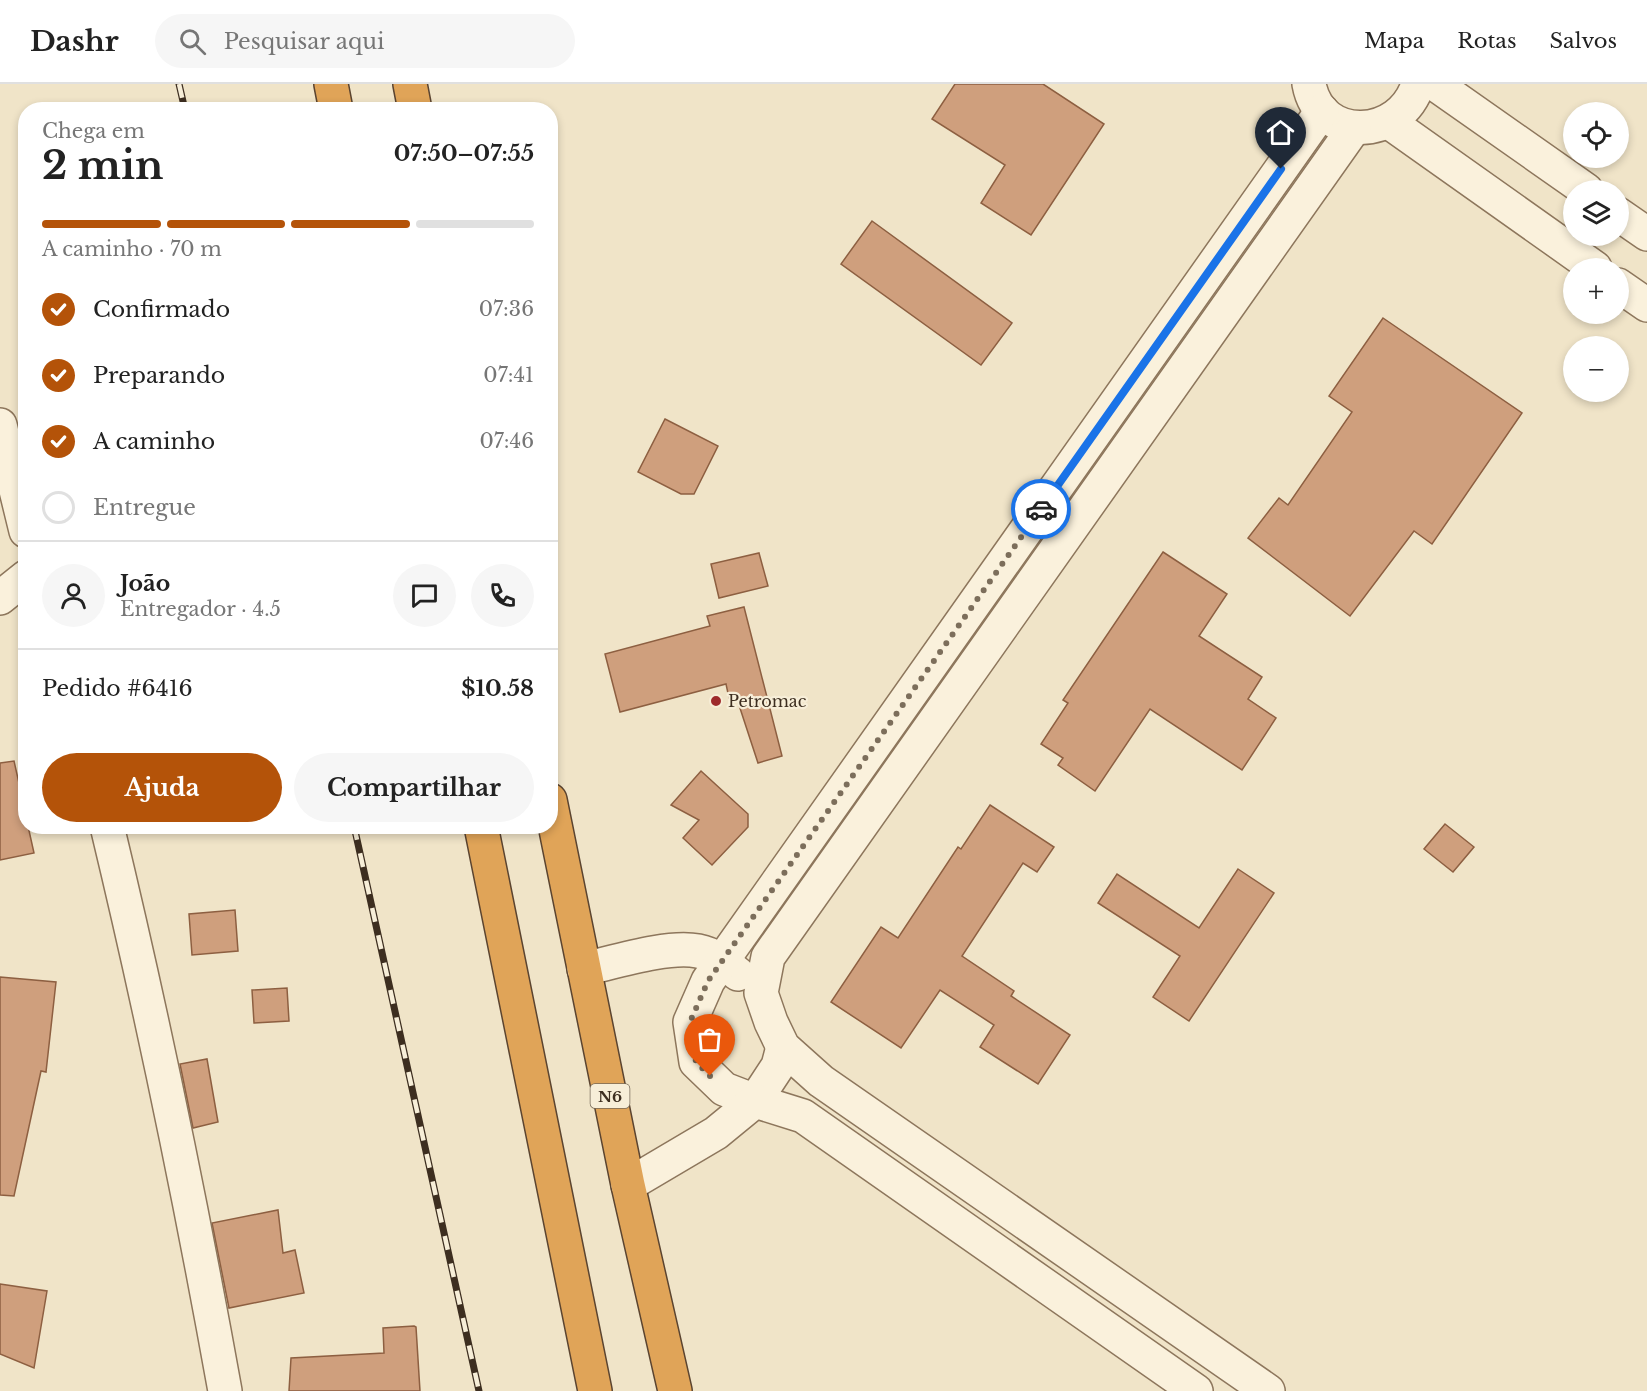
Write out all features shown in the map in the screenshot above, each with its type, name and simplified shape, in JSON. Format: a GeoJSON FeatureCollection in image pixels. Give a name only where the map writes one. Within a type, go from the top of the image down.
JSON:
{"type":"FeatureCollection","features":[{"type":"Feature","properties":{"kind":"highway"},"geometry":{"type":"LineString","coordinates":[[331,84],[334,102]]}},
{"type":"Feature","properties":{"kind":"highway"},"geometry":{"type":"LineString","coordinates":[[410,84],[413,102]]}},
{"type":"Feature","properties":{"kind":"highway"},"geometry":{"type":"LineString","coordinates":[[483,834],[595,1391]]}},
{"type":"Feature","properties":{"kind":"highway","name":"N6"},"geometry":{"type":"LineString","coordinates":[[557,834],[628,1185],[675,1391]]}},
{"type":"Feature","properties":{"kind":"street"},"geometry":{"type":"LineString","coordinates":[[1196,1391],[803,1116],[724,1089],[696,1062],[690,1022],[708,981],[1315,97],[1334,121],[1354,128],[1368,128],[1389,122],[1405,110],[1418,84]]}},
{"type":"Feature","properties":{"kind":"street"},"geometry":{"type":"LineString","coordinates":[[1435,84],[1572,180]]}},
{"type":"Feature","properties":{"kind":"street"},"geometry":{"type":"LineString","coordinates":[[1389,122],[1581,258]]}},
{"type":"Feature","properties":{"kind":"street"},"geometry":{"type":"LineString","coordinates":[[1268,1391],[821,1081],[783,1047],[761,993],[768,957],[1354,128]]}},
{"type":"Feature","properties":{"kind":"street"},"geometry":{"type":"LineString","coordinates":[[1629,222],[1647,234]]}},
{"type":"Feature","properties":{"kind":"street"},"geometry":{"type":"LineString","coordinates":[[1629,293],[1647,305]]}},
{"type":"Feature","properties":{"kind":"street"},"geometry":{"type":"LineString","coordinates":[[0,425],[18,498]]}},
{"type":"Feature","properties":{"kind":"street"},"geometry":{"type":"LineString","coordinates":[[0,597],[18,583]]}},
{"type":"Feature","properties":{"kind":"street"},"geometry":{"type":"LineString","coordinates":[[109,834],[144,981],[199,1245],[225,1391]]}},
{"type":"Feature","properties":{"kind":"street"},"geometry":{"type":"LineString","coordinates":[[584,969],[658,952],[698,951],[722,961],[761,993]]}},
{"type":"Feature","properties":{"kind":"street"},"geometry":{"type":"LineString","coordinates":[[628,1185],[716,1133],[755,1101],[778,1066],[783,1047]]}},
{"type":"Feature","properties":{"kind":"building"},"geometry":{"type":"Polygon","coordinates":[[[955,84],[1043,84],[1104,124],[1031,235],[981,203],[1005,165],[932,119],[955,84]]]}},
{"type":"Feature","properties":{"kind":"building"},"geometry":{"type":"Polygon","coordinates":[[[872,221],[1012,323],[981,365],[841,264],[872,221]]]}},
{"type":"Feature","properties":{"kind":"building"},"geometry":{"type":"Polygon","coordinates":[[[1383,318],[1522,413],[1432,544],[1414,531],[1350,616],[1248,538],[1279,498],[1288,505],[1352,412],[1329,396],[1383,318]]]}},
{"type":"Feature","properties":{"kind":"building"},"geometry":{"type":"Polygon","coordinates":[[[665,419],[718,446],[694,494],[681,494],[638,472],[665,419]]]}},
{"type":"Feature","properties":{"kind":"building"},"geometry":{"type":"Polygon","coordinates":[[[1163,552],[1227,594],[1199,636],[1262,677],[1248,699],[1276,718],[1242,770],[1150,709],[1095,791],[1058,765],[1063,758],[1041,744],[1068,703],[1063,700],[1163,552]]]}},
{"type":"Feature","properties":{"kind":"building"},"geometry":{"type":"Polygon","coordinates":[[[759,553],[768,586],[719,598],[711,564],[759,553]]]}},
{"type":"Feature","properties":{"kind":"building"},"geometry":{"type":"Polygon","coordinates":[[[744,607],[782,756],[758,763],[736,696],[729,698],[726,684],[620,712],[605,654],[710,626],[707,616],[744,607]]]}},
{"type":"Feature","properties":{"kind":"building"},"geometry":{"type":"Polygon","coordinates":[[[14,761],[18,779],[18,834],[30,834],[34,853],[0,860],[0,763],[14,761]]]}},
{"type":"Feature","properties":{"kind":"building"},"geometry":{"type":"Polygon","coordinates":[[[701,771],[748,814],[748,827],[712,865],[683,838],[699,820],[671,805],[701,771]]]}},
{"type":"Feature","properties":{"kind":"building"},"geometry":{"type":"Polygon","coordinates":[[[990,805],[1054,847],[1037,872],[1023,863],[962,956],[1014,991],[1011,996],[1070,1035],[1038,1084],[980,1047],[994,1025],[940,990],[901,1048],[831,1002],[881,927],[898,938],[958,847],[961,849],[990,805]]]}},
{"type":"Feature","properties":{"kind":"building"},"geometry":{"type":"Polygon","coordinates":[[[1445,824],[1474,847],[1453,872],[1424,849],[1445,824]]]}},
{"type":"Feature","properties":{"kind":"building"},"geometry":{"type":"Polygon","coordinates":[[[1238,869],[1274,893],[1189,1021],[1153,997],[1180,956],[1098,903],[1117,874],[1199,928],[1238,869]]]}},
{"type":"Feature","properties":{"kind":"building"},"geometry":{"type":"Polygon","coordinates":[[[235,910],[238,951],[192,955],[189,914],[235,910]]]}},
{"type":"Feature","properties":{"kind":"building"},"geometry":{"type":"Polygon","coordinates":[[[0,977],[56,982],[46,1072],[41,1071],[14,1196],[0,1195],[0,977]]]}},
{"type":"Feature","properties":{"kind":"building"},"geometry":{"type":"Polygon","coordinates":[[[287,988],[289,1021],[254,1023],[252,990],[287,988]]]}},
{"type":"Feature","properties":{"kind":"building"},"geometry":{"type":"Polygon","coordinates":[[[207,1059],[218,1122],[193,1128],[180,1064],[207,1059]]]}},
{"type":"Feature","properties":{"kind":"building"},"geometry":{"type":"Polygon","coordinates":[[[278,1210],[283,1253],[295,1250],[304,1293],[229,1308],[212,1223],[278,1210]]]}},
{"type":"Feature","properties":{"kind":"building"},"geometry":{"type":"Polygon","coordinates":[[[0,1284],[47,1291],[34,1368],[0,1354],[0,1284]]]}},
{"type":"Feature","properties":{"kind":"building"},"geometry":{"type":"Polygon","coordinates":[[[416,1327],[420,1391],[289,1391],[291,1358],[384,1353],[383,1328],[416,1327]]]}},
{"type":"Feature","properties":{"kind":"railway"},"geometry":{"type":"LineString","coordinates":[[179,84],[183,102]]}},
{"type":"Feature","properties":{"kind":"railway"},"geometry":{"type":"LineString","coordinates":[[356,834],[479,1391]]}},
{"type":"Feature","properties":{"kind":"way so far"},"geometry":{"type":"LineString","coordinates":[[710,1076],[696,1062],[690,1022],[708,981],[1041,509]]}},
{"type":"Feature","properties":{"kind":"place","name":"Petromac"},"geometry":{"type":"Point","coordinates":[716,701]}},
{"type":"Feature","properties":{"kind":"route"},"geometry":{"type":"LineString","coordinates":[[1041,509],[1281,169]]}}]}
